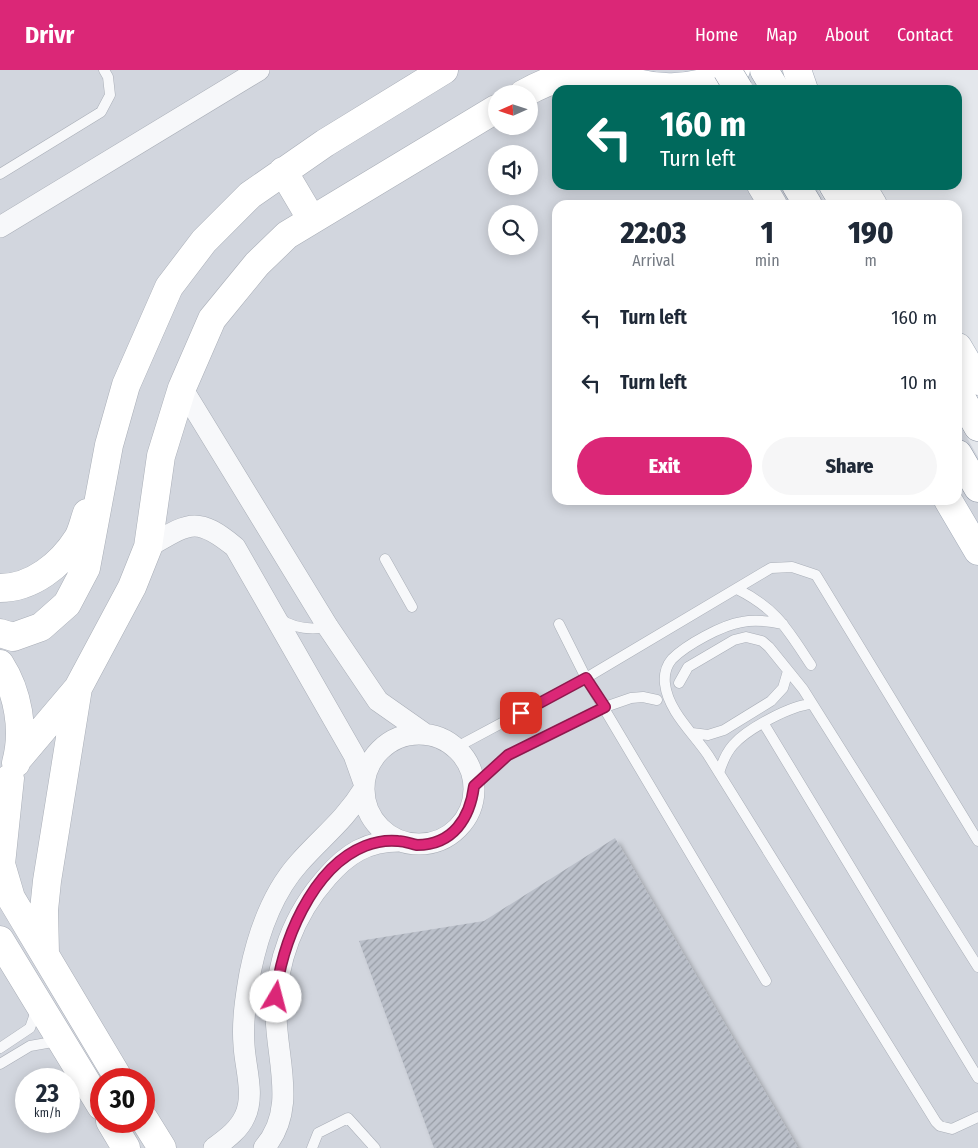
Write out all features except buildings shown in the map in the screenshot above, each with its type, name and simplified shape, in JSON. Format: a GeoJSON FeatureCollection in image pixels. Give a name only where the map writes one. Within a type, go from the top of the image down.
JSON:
{"type":"FeatureCollection","features":[{"type":"Feature","properties":{"kind":"main road"},"geometry":{"type":"LineString","coordinates":[[0,588],[13,588],[40,577],[58,563],[79,537],[126,385],[169,287],[204,241],[250,195],[325,143],[444,70]]}},
{"type":"Feature","properties":{"kind":"main road"},"geometry":{"type":"LineString","coordinates":[[727,70],[736,85]]}},
{"type":"Feature","properties":{"kind":"main road"},"geometry":{"type":"LineString","coordinates":[[699,85],[718,79],[736,70]]}},
{"type":"Feature","properties":{"kind":"main road"},"geometry":{"type":"LineString","coordinates":[[764,70],[773,85]]}},
{"type":"Feature","properties":{"kind":"main road"},"geometry":{"type":"LineString","coordinates":[[797,70],[802,85]]}},
{"type":"Feature","properties":{"kind":"main road"},"geometry":{"type":"LineString","coordinates":[[538,86],[548,81],[573,74],[612,73],[644,85]]}},
{"type":"Feature","properties":{"kind":"main road"},"geometry":{"type":"LineString","coordinates":[[9,778],[78,688],[132,587],[148,548],[161,456],[182,388],[212,318],[257,264],[288,235],[488,115]]}},
{"type":"Feature","properties":{"kind":"main road"},"geometry":{"type":"LineString","coordinates":[[284,171],[312,220]]}},
{"type":"Feature","properties":{"kind":"main road"},"geometry":{"type":"LineString","coordinates":[[962,354],[978,381]]}},
{"type":"Feature","properties":{"kind":"main road"},"geometry":{"type":"LineString","coordinates":[[962,399],[978,426]]}},
{"type":"Feature","properties":{"kind":"main road"},"geometry":{"type":"LineString","coordinates":[[0,633],[14,636],[41,627],[67,604],[86,568],[109,445]]}},
{"type":"Feature","properties":{"kind":"main road"},"geometry":{"type":"LineString","coordinates":[[962,461],[978,488]]}},
{"type":"Feature","properties":{"kind":"main road"},"geometry":{"type":"LineString","coordinates":[[951,505],[978,551]]}},
{"type":"Feature","properties":{"kind":"main road"},"geometry":{"type":"LineString","coordinates":[[0,664],[10,680],[20,720],[9,778],[1,864],[11,898],[112,1068]]}},
{"type":"Feature","properties":{"kind":"main road"},"geometry":{"type":"LineString","coordinates":[[45,958],[44,910],[47,881],[78,688]]}},
{"type":"Feature","properties":{"kind":"main road"},"geometry":{"type":"LineString","coordinates":[[0,941],[90,1087]]}},
{"type":"Feature","properties":{"kind":"main road"},"geometry":{"type":"LineString","coordinates":[[117,1133],[126,1148]]}},
{"type":"Feature","properties":{"kind":"main road"},"geometry":{"type":"LineString","coordinates":[[153,1133],[162,1148]]}},
{"type":"Feature","properties":{"kind":"street"},"geometry":{"type":"LineString","coordinates":[[0,227],[259,70]]}},
{"type":"Feature","properties":{"kind":"street"},"geometry":{"type":"LineString","coordinates":[[148,548],[171,534],[197,524],[214,530],[235,547],[354,755],[364,786],[366,806],[374,820],[385,833],[399,841],[416,845],[435,842],[451,834],[464,821],[472,804],[474,786],[468,766],[456,748],[441,739],[425,734],[378,701],[328,627],[182,388]]}},
{"type":"Feature","properties":{"kind":"street"},"geometry":{"type":"LineString","coordinates":[[214,1148],[240,1126],[246,1115],[249,1103],[243,1043],[245,1008],[250,973],[268,912],[281,887],[297,864],[338,825],[364,786],[369,766],[378,752],[391,742],[407,735],[425,734]]}},
{"type":"Feature","properties":{"kind":"street"},"geometry":{"type":"LineString","coordinates":[[264,1148],[279,1126],[283,1112],[284,1097],[276,1011],[283,957],[292,931],[319,885],[346,857],[365,846],[399,841]]}},
{"type":"Feature","properties":{"kind":"lane"},"geometry":{"type":"LineString","coordinates":[[0,174],[101,112],[110,95],[108,77],[104,70]]}},
{"type":"Feature","properties":{"kind":"lane"},"geometry":{"type":"LineString","coordinates":[[384,560],[412,607]]}},
{"type":"Feature","properties":{"kind":"lane"},"geometry":{"type":"LineString","coordinates":[[456,748],[586,678],[771,568],[792,567],[816,575],[978,841]]}},
{"type":"Feature","properties":{"kind":"lane"},"geometry":{"type":"LineString","coordinates":[[737,588],[764,604],[783,624],[811,665]]}},
{"type":"Feature","properties":{"kind":"lane"},"geometry":{"type":"LineString","coordinates":[[273,613],[293,626],[317,629],[328,627]]}},
{"type":"Feature","properties":{"kind":"lane"},"geometry":{"type":"LineString","coordinates":[[783,624],[755,620],[727,625],[714,630],[672,659],[664,677],[665,687],[679,716],[719,773],[936,1122],[940,1126],[952,1130],[978,1117]]}},
{"type":"Feature","properties":{"kind":"lane"},"geometry":{"type":"LineString","coordinates":[[559,624],[586,678],[605,707],[766,981]]}},
{"type":"Feature","properties":{"kind":"lane"},"geometry":{"type":"LineString","coordinates":[[679,683],[688,667],[734,640],[746,637],[762,641],[769,647],[812,704],[978,967]]}},
{"type":"Feature","properties":{"kind":"lane"},"geometry":{"type":"LineString","coordinates":[[692,733],[708,734],[724,730],[771,701],[783,688],[788,671]]}},
{"type":"Feature","properties":{"kind":"lane"},"geometry":{"type":"LineString","coordinates":[[474,786],[508,755],[605,707],[631,698],[643,697],[658,700]]}},
{"type":"Feature","properties":{"kind":"lane"},"geometry":{"type":"LineString","coordinates":[[719,773],[726,754],[733,745],[790,708],[812,704]]}},
{"type":"Feature","properties":{"kind":"lane"},"geometry":{"type":"LineString","coordinates":[[764,724],[978,1078]]}},
{"type":"Feature","properties":{"kind":"lane"},"geometry":{"type":"LineString","coordinates":[[0,1048],[30,1028],[35,1020],[38,1000]]}},
{"type":"Feature","properties":{"kind":"lane"},"geometry":{"type":"LineString","coordinates":[[0,1064],[30,1046],[62,1040]]}},
{"type":"Feature","properties":{"kind":"lane"},"geometry":{"type":"LineString","coordinates":[[312,1148],[318,1133],[348,1118],[375,1148]]}},
{"type":"Feature","properties":{"kind":"shaded area"},"geometry":{"type":"Polygon","coordinates":[[[0,70],[747,70],[756,85],[552,85],[552,190],[818,190],[824,200],[552,200],[552,505],[962,505],[962,429],[978,457],[978,1148],[0,1148],[0,70]]]}},
{"type":"Feature","properties":{"kind":"route"},"geometry":{"type":"LineString","coordinates":[[276,997],[283,957],[292,931],[304,907],[319,885],[346,857],[376,842],[399,841],[416,845],[435,842],[451,834],[464,821],[472,804],[474,786],[508,755],[605,707],[586,678],[521,713]]}}]}
